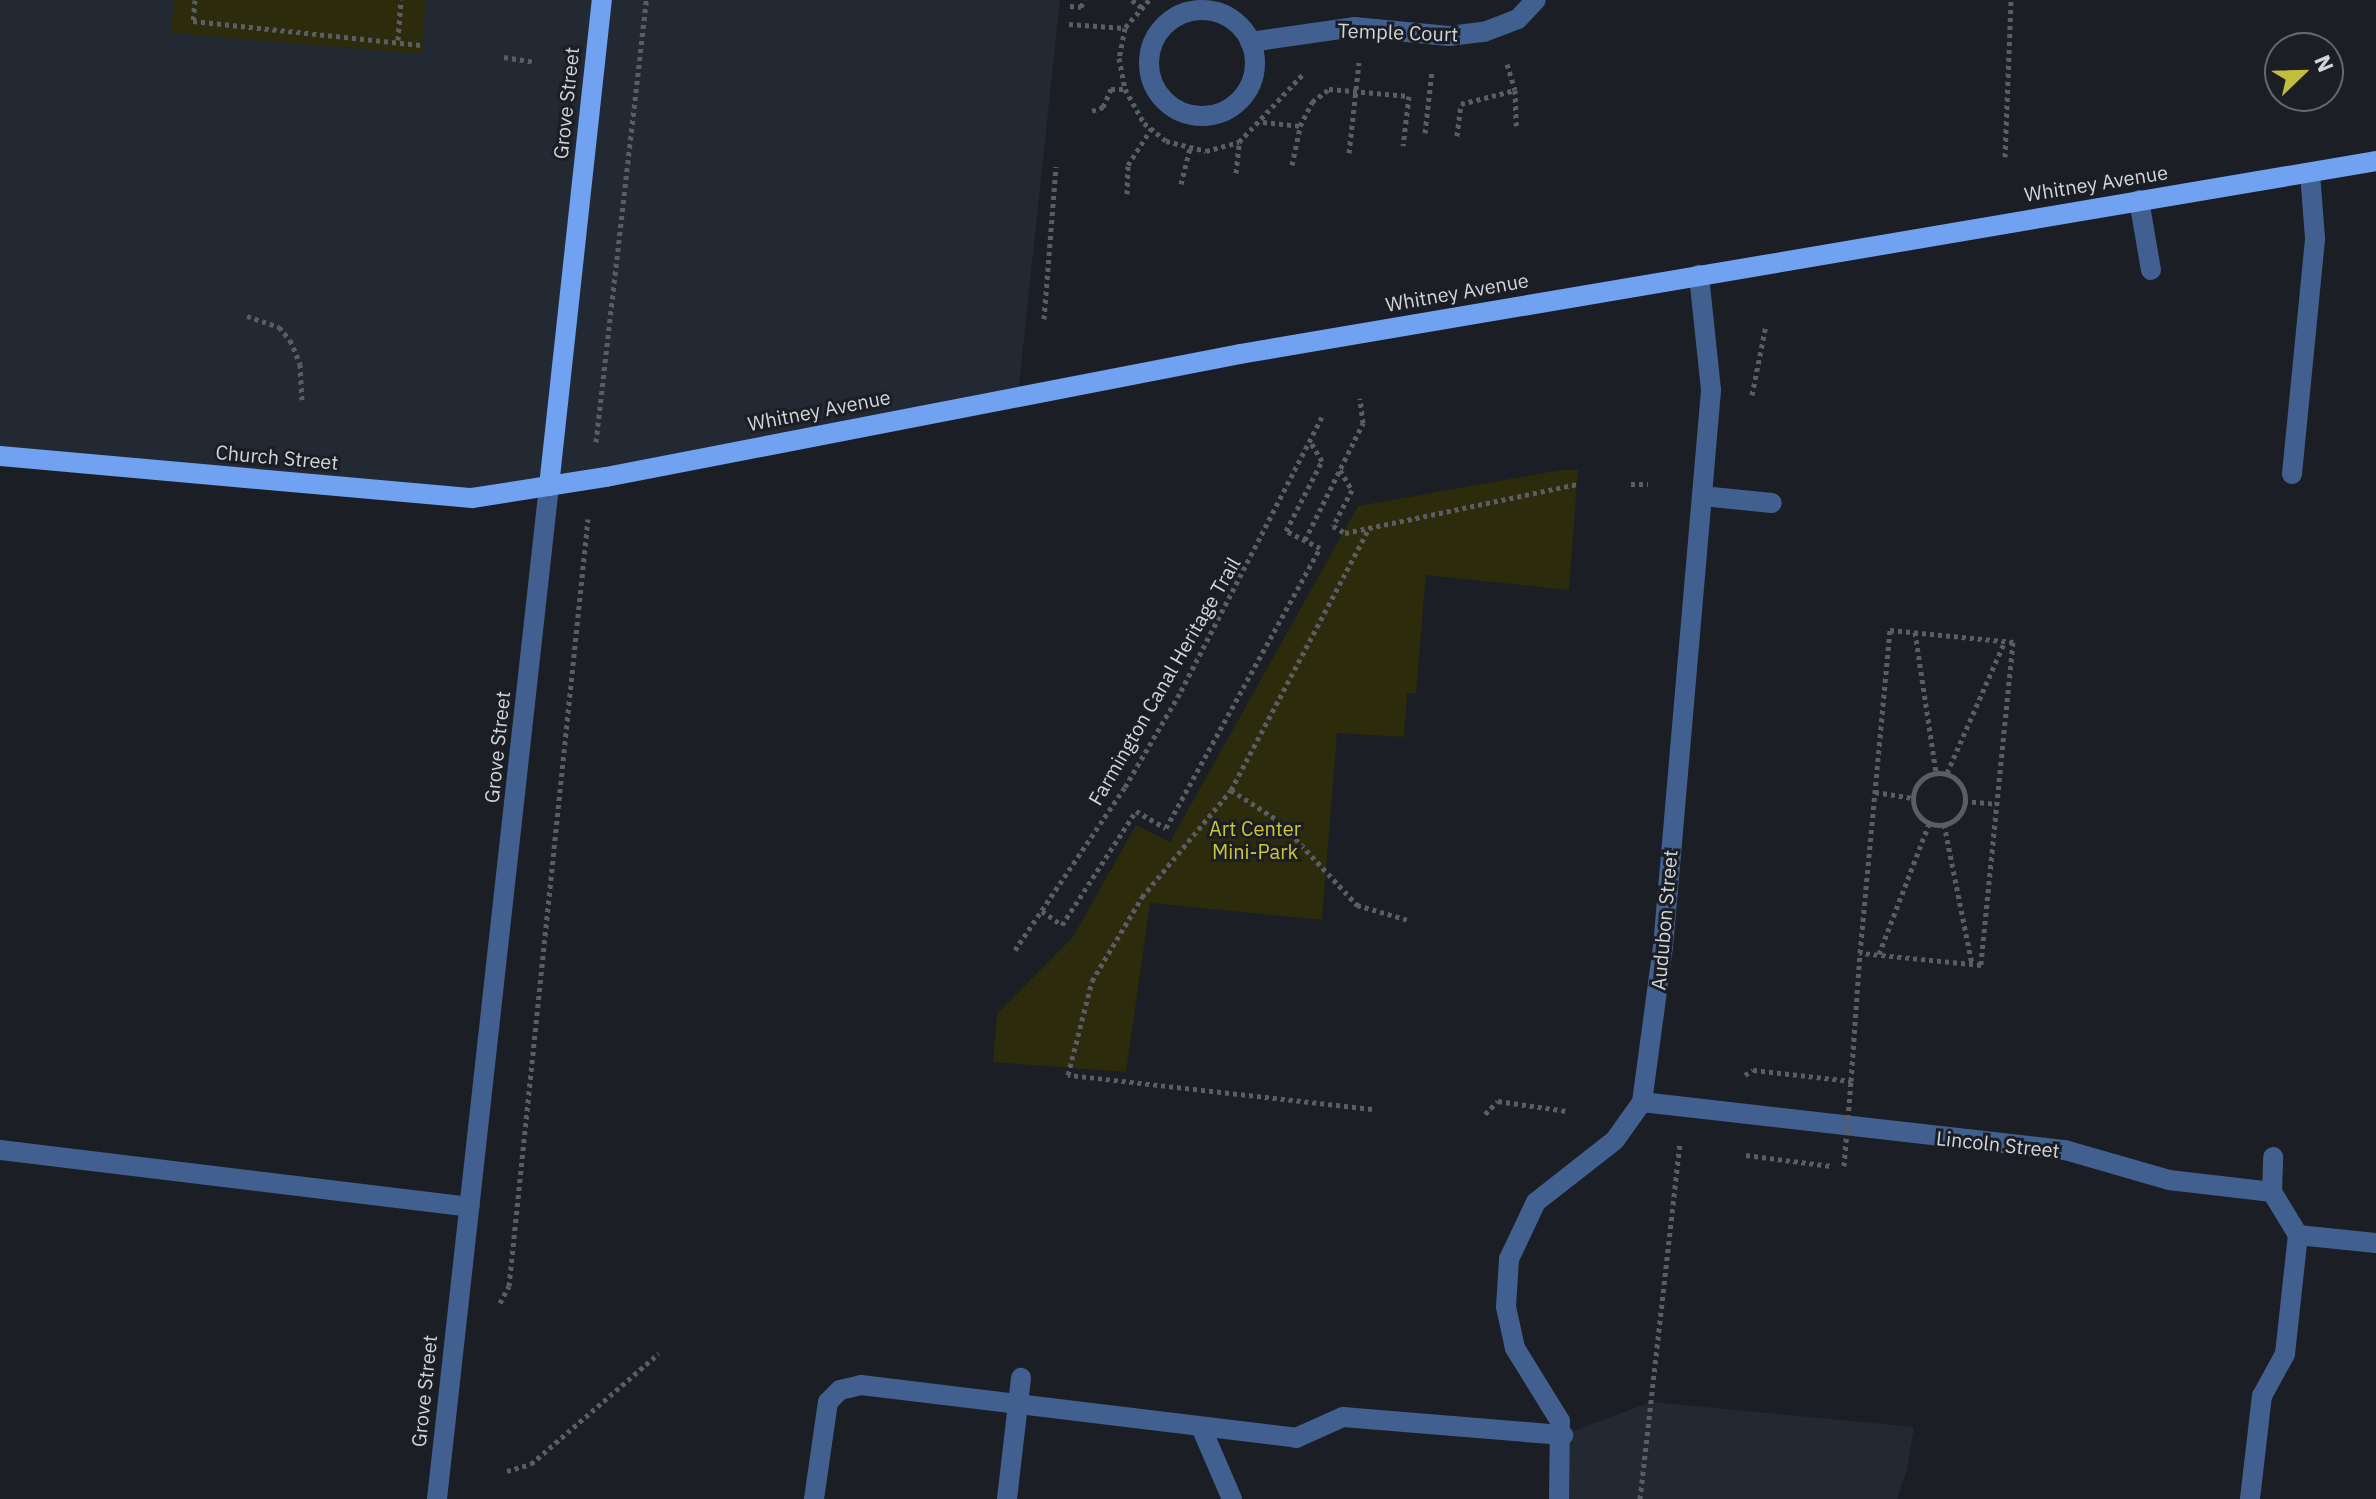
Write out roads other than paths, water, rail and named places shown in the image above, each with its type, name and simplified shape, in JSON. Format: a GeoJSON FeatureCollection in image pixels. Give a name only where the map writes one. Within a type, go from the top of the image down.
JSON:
{"type":"FeatureCollection","features":[{"type":"Feature","properties":{"kind":"main road","name":"Grove Street"},"geometry":{"type":"LineString","coordinates":[[549,486],[602,0]]}},
{"type":"Feature","properties":{"kind":"main road","name":"Whitney Avenue"},"geometry":{"type":"LineString","coordinates":[[549,486],[1240,354],[2376,161]]}},
{"type":"Feature","properties":{"kind":"main road","name":"Church Street"},"geometry":{"type":"LineString","coordinates":[[0,456],[472,498],[549,486]]}},
{"type":"Feature","properties":{"kind":"street","name":"Temple Court"},"geometry":{"type":"LineString","coordinates":[[1250,42],[1354,27],[1449,36],[1484,32],[1518,19],[1536,0]]}},
{"type":"Feature","properties":{"kind":"street"},"geometry":{"type":"LineString","coordinates":[[1200,10],[1230,18],[1250,42],[1254,68],[1246,92],[1220,114],[1203,117],[1170,106],[1150,78],[1151,46],[1169,20],[1184,13],[1200,10]]}},
{"type":"Feature","properties":{"kind":"street"},"geometry":{"type":"LineString","coordinates":[[2292,474],[2315,238],[2310,173]]}},
{"type":"Feature","properties":{"kind":"street"},"geometry":{"type":"LineString","coordinates":[[2139,200],[2151,270]]}},
{"type":"Feature","properties":{"kind":"street","name":"Audubon Street"},"geometry":{"type":"LineString","coordinates":[[1559,1499],[1563,1435],[1553,1405],[1515,1348],[1506,1307],[1509,1259],[1536,1202],[1615,1140],[1642,1102],[1663,947],[1711,390],[1699,275]]}},
{"type":"Feature","properties":{"kind":"street","name":"Grove Street"},"geometry":{"type":"LineString","coordinates":[[437,1499],[549,486]]}},
{"type":"Feature","properties":{"kind":"street"},"geometry":{"type":"LineString","coordinates":[[1702,496],[1772,503]]}},
{"type":"Feature","properties":{"kind":"street","name":"Lincoln Street"},"geometry":{"type":"LineString","coordinates":[[1642,1102],[2065,1150],[2169,1180],[2272,1192]]}},
{"type":"Feature","properties":{"kind":"street"},"geometry":{"type":"LineString","coordinates":[[0,1150],[470,1207]]}},
{"type":"Feature","properties":{"kind":"street"},"geometry":{"type":"LineString","coordinates":[[2250,1499],[2262,1396],[2285,1354],[2298,1235],[2272,1192],[2273,1157]]}},
{"type":"Feature","properties":{"kind":"street"},"geometry":{"type":"LineString","coordinates":[[2298,1235],[2376,1243]]}},
{"type":"Feature","properties":{"kind":"street"},"geometry":{"type":"LineString","coordinates":[[1007,1499],[1021,1378]]}},
{"type":"Feature","properties":{"kind":"street"},"geometry":{"type":"LineString","coordinates":[[814,1499],[828,1402],[840,1390],[861,1385],[1296,1438],[1343,1417],[1563,1435]]}},
{"type":"Feature","properties":{"kind":"street"},"geometry":{"type":"LineString","coordinates":[[1201,1427],[1232,1499]]}},
{"type":"Feature","properties":{"kind":"park label","name":"Art Center Mini-Park"},"geometry":{"type":"Point","coordinates":[1255,840]}}]}
